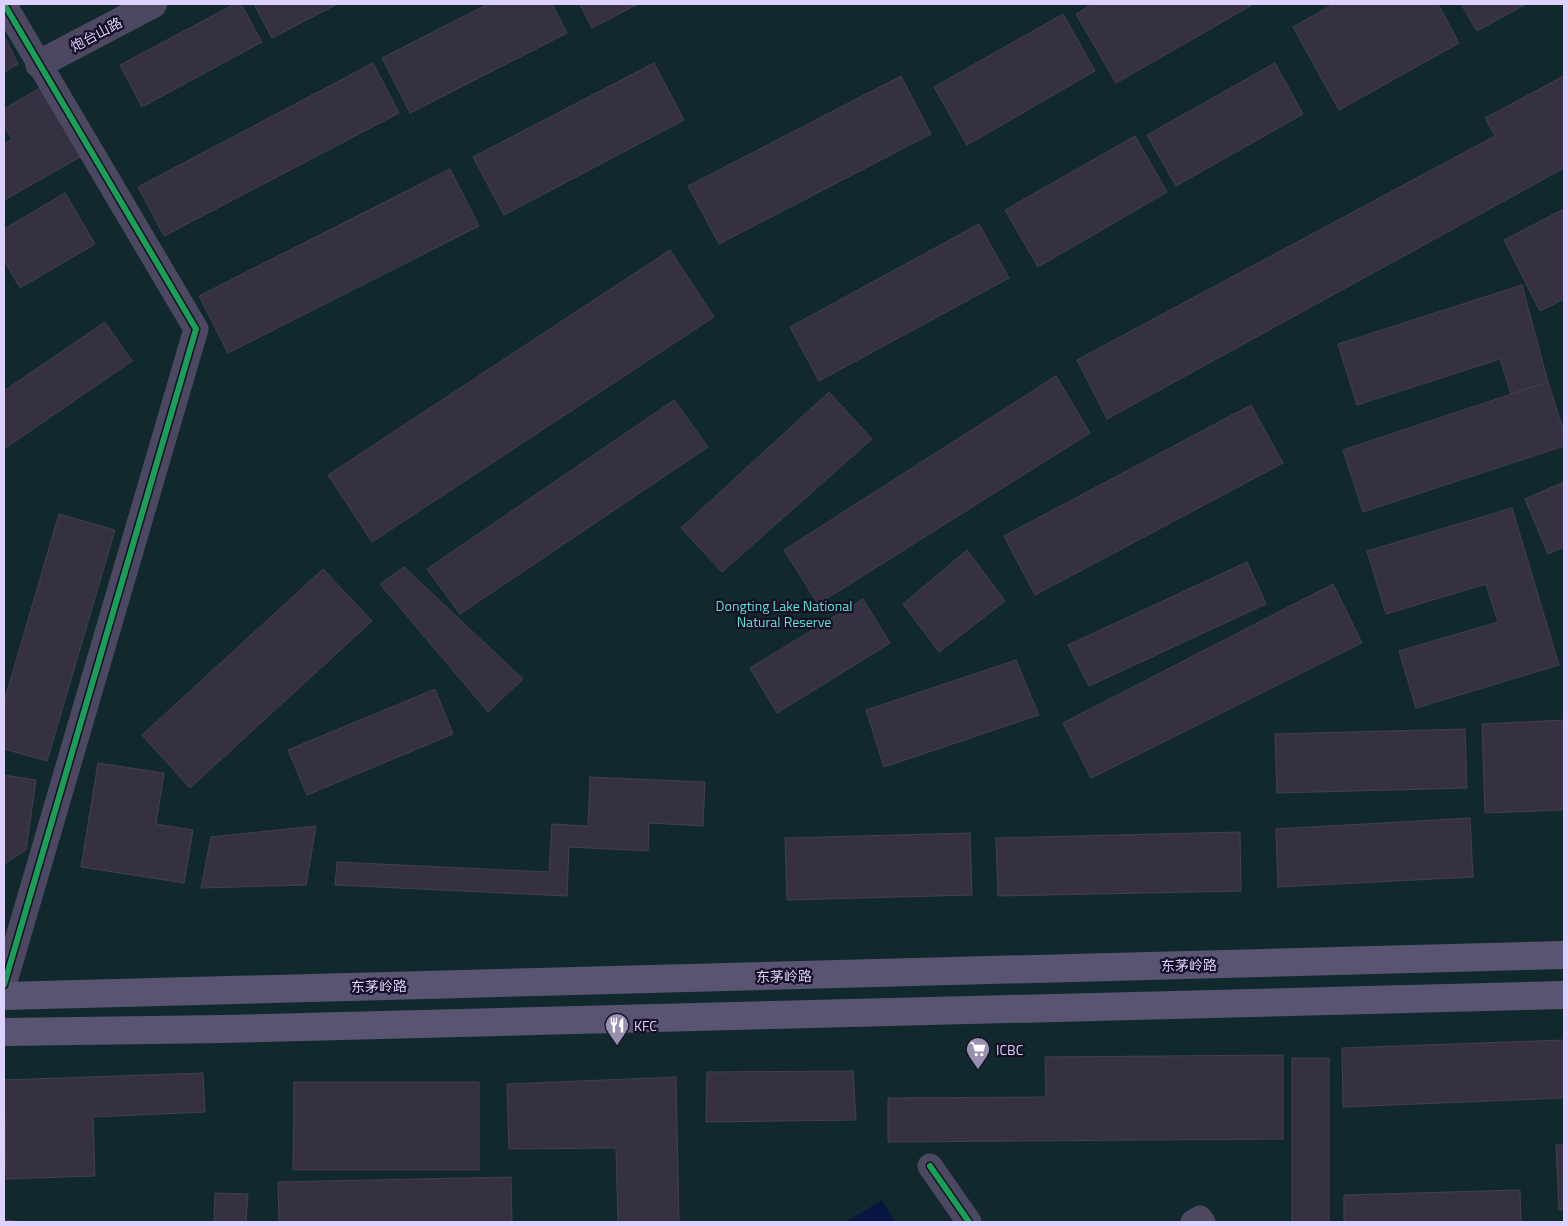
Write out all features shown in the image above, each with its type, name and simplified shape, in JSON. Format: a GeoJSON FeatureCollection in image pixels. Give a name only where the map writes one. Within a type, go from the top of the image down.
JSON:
{"type":"FeatureCollection","features":[{"type":"Feature","properties":{"kind":"main road","name":"东茅岭路"},"geometry":{"type":"LineString","coordinates":[[4,996],[1564,956]]}},
{"type":"Feature","properties":{"kind":"main road"},"geometry":{"type":"LineString","coordinates":[[4,1032],[223,1029],[1564,995]]}},
{"type":"Feature","properties":{"kind":"street"},"geometry":{"type":"LineString","coordinates":[[4,4],[196,329],[4,985]]}},
{"type":"Feature","properties":{"kind":"street","name":"炮台山路"},"geometry":{"type":"LineString","coordinates":[[39,64],[153,4]]}},
{"type":"Feature","properties":{"kind":"street"},"geometry":{"type":"LineString","coordinates":[[930,1166],[969,1222]]}},
{"type":"Feature","properties":{"kind":"street"},"geometry":{"type":"LineString","coordinates":[[1193,1222],[1200,1218],[1203,1222]]}},
{"type":"Feature","properties":{"kind":"green space","name":"Dongting Lake National Natural Reserve"},"geometry":{"type":"Polygon","coordinates":[[[4,4],[1564,4],[1564,1222],[4,1222],[4,4]]]}},
{"type":"Feature","properties":{"kind":"water"},"geometry":{"type":"Polygon","coordinates":[[[882,1200],[895,1222],[846,1222],[882,1200]]]}},
{"type":"Feature","properties":{"kind":"building"},"geometry":{"type":"Polygon","coordinates":[[[235,4],[241,4],[262,42],[142,107],[120,65],[235,4]]]}},
{"type":"Feature","properties":{"kind":"building"},"geometry":{"type":"Polygon","coordinates":[[[254,4],[337,4],[272,38],[254,4]]]}},
{"type":"Feature","properties":{"kind":"building"},"geometry":{"type":"Polygon","coordinates":[[[488,4],[552,4],[567,33],[410,113],[382,58],[488,4]]]}},
{"type":"Feature","properties":{"kind":"building"},"geometry":{"type":"Polygon","coordinates":[[[580,4],[638,4],[592,28],[580,4]]]}},
{"type":"Feature","properties":{"kind":"building"},"geometry":{"type":"Polygon","coordinates":[[[1093,4],[1252,5],[1116,83],[1076,14],[1093,4]]]}},
{"type":"Feature","properties":{"kind":"building"},"geometry":{"type":"Polygon","coordinates":[[[1334,4],[1438,4],[1459,43],[1339,110],[1293,27],[1334,4]]]}},
{"type":"Feature","properties":{"kind":"building"},"geometry":{"type":"Polygon","coordinates":[[[1461,4],[1526,4],[1477,31],[1461,4]]]}},
{"type":"Feature","properties":{"kind":"building"},"geometry":{"type":"Polygon","coordinates":[[[1063,14],[1095,71],[967,145],[934,87],[1063,14]]]}},
{"type":"Feature","properties":{"kind":"building"},"geometry":{"type":"Polygon","coordinates":[[[4,36],[18,64],[4,72],[4,36]]]}},
{"type":"Feature","properties":{"kind":"building"},"geometry":{"type":"Polygon","coordinates":[[[373,63],[399,113],[164,236],[138,187],[373,63]]]}},
{"type":"Feature","properties":{"kind":"building"},"geometry":{"type":"Polygon","coordinates":[[[654,63],[684,120],[504,215],[473,157],[654,63]]]}},
{"type":"Feature","properties":{"kind":"building"},"geometry":{"type":"Polygon","coordinates":[[[1275,63],[1303,114],[1176,186],[1147,135],[1275,63]]]}},
{"type":"Feature","properties":{"kind":"building"},"geometry":{"type":"Polygon","coordinates":[[[901,76],[931,134],[719,244],[688,186],[901,76]]]}},
{"type":"Feature","properties":{"kind":"building"},"geometry":{"type":"Polygon","coordinates":[[[1564,76],[1564,168],[1107,419],[1077,360],[1495,136],[1485,118],[1564,76]]]}},
{"type":"Feature","properties":{"kind":"building"},"geometry":{"type":"Polygon","coordinates":[[[43,86],[82,156],[4,200],[4,144],[12,139],[4,125],[4,109],[43,86]]]}},
{"type":"Feature","properties":{"kind":"building"},"geometry":{"type":"Polygon","coordinates":[[[1135,136],[1167,192],[1038,267],[1005,210],[1135,136]]]}},
{"type":"Feature","properties":{"kind":"building"},"geometry":{"type":"Polygon","coordinates":[[[450,169],[479,226],[228,353],[199,296],[450,169]]]}},
{"type":"Feature","properties":{"kind":"building"},"geometry":{"type":"Polygon","coordinates":[[[65,193],[95,244],[20,288],[4,260],[4,229],[65,193]]]}},
{"type":"Feature","properties":{"kind":"building"},"geometry":{"type":"Polygon","coordinates":[[[1564,209],[1564,299],[1540,311],[1504,240],[1564,209]]]}},
{"type":"Feature","properties":{"kind":"building"},"geometry":{"type":"Polygon","coordinates":[[[979,224],[1009,278],[819,381],[790,327],[979,224]]]}},
{"type":"Feature","properties":{"kind":"building"},"geometry":{"type":"Polygon","coordinates":[[[670,250],[714,317],[372,542],[328,475],[670,250]]]}},
{"type":"Feature","properties":{"kind":"building"},"geometry":{"type":"Polygon","coordinates":[[[1522,285],[1548,382],[1511,394],[1500,359],[1357,405],[1338,344],[1522,285]]]}},
{"type":"Feature","properties":{"kind":"building"},"geometry":{"type":"Polygon","coordinates":[[[105,322],[132,361],[4,449],[4,391],[105,322]]]}},
{"type":"Feature","properties":{"kind":"building"},"geometry":{"type":"Polygon","coordinates":[[[1056,376],[1090,433],[818,604],[784,550],[1056,376]]]}},
{"type":"Feature","properties":{"kind":"building"},"geometry":{"type":"Polygon","coordinates":[[[1548,382],[1564,432],[1564,446],[1363,512],[1343,450],[1548,382]]]}},
{"type":"Feature","properties":{"kind":"building"},"geometry":{"type":"Polygon","coordinates":[[[829,392],[872,439],[722,572],[681,528],[829,392]]]}},
{"type":"Feature","properties":{"kind":"building"},"geometry":{"type":"Polygon","coordinates":[[[674,400],[708,447],[460,614],[427,569],[674,400]]]}},
{"type":"Feature","properties":{"kind":"building"},"geometry":{"type":"Polygon","coordinates":[[[1251,405],[1283,463],[1035,595],[1004,536],[1251,405]]]}},
{"type":"Feature","properties":{"kind":"building"},"geometry":{"type":"Polygon","coordinates":[[[1564,482],[1564,547],[1548,554],[1525,499],[1564,482]]]}},
{"type":"Feature","properties":{"kind":"building"},"geometry":{"type":"Polygon","coordinates":[[[1512,508],[1559,665],[1416,708],[1399,651],[1498,622],[1486,584],[1386,614],[1367,551],[1512,508]]]}},
{"type":"Feature","properties":{"kind":"building"},"geometry":{"type":"Polygon","coordinates":[[[59,514],[115,530],[47,761],[4,749],[4,702],[59,514]]]}},
{"type":"Feature","properties":{"kind":"building"},"geometry":{"type":"Polygon","coordinates":[[[967,550],[1005,601],[939,652],[903,604],[967,550]]]}},
{"type":"Feature","properties":{"kind":"building"},"geometry":{"type":"Polygon","coordinates":[[[1247,562],[1266,604],[1089,686],[1068,645],[1247,562]]]}},
{"type":"Feature","properties":{"kind":"building"},"geometry":{"type":"Polygon","coordinates":[[[404,567],[523,679],[488,712],[380,584],[404,567]]]}},
{"type":"Feature","properties":{"kind":"building"},"geometry":{"type":"Polygon","coordinates":[[[323,569],[372,621],[190,788],[142,735],[323,569]]]}},
{"type":"Feature","properties":{"kind":"building"},"geometry":{"type":"Polygon","coordinates":[[[1333,584],[1362,643],[1091,778],[1063,723],[1333,584]]]}},
{"type":"Feature","properties":{"kind":"building"},"geometry":{"type":"Polygon","coordinates":[[[863,599],[890,643],[777,713],[750,668],[863,599]]]}},
{"type":"Feature","properties":{"kind":"building"},"geometry":{"type":"Polygon","coordinates":[[[1016,660],[1039,715],[884,767],[866,710],[1016,660]]]}},
{"type":"Feature","properties":{"kind":"building"},"geometry":{"type":"Polygon","coordinates":[[[435,689],[453,734],[307,795],[288,750],[435,689]]]}},
{"type":"Feature","properties":{"kind":"building"},"geometry":{"type":"Polygon","coordinates":[[[1564,720],[1564,810],[1485,813],[1482,724],[1564,720]]]}},
{"type":"Feature","properties":{"kind":"building"},"geometry":{"type":"Polygon","coordinates":[[[1465,729],[1467,788],[1277,793],[1275,734],[1465,729]]]}},
{"type":"Feature","properties":{"kind":"building"},"geometry":{"type":"Polygon","coordinates":[[[98,763],[164,773],[156,824],[193,830],[184,883],[81,867],[98,763]]]}},
{"type":"Feature","properties":{"kind":"building"},"geometry":{"type":"Polygon","coordinates":[[[4,775],[36,780],[26,850],[4,864],[4,775]]]}},
{"type":"Feature","properties":{"kind":"building"},"geometry":{"type":"Polygon","coordinates":[[[590,777],[705,782],[703,826],[649,823],[648,851],[569,847],[567,896],[335,885],[337,862],[549,872],[552,824],[588,826],[590,777]]]}},
{"type":"Feature","properties":{"kind":"building"},"geometry":{"type":"Polygon","coordinates":[[[1470,818],[1473,877],[1278,887],[1276,829],[1470,818]]]}},
{"type":"Feature","properties":{"kind":"building"},"geometry":{"type":"Polygon","coordinates":[[[316,826],[306,885],[201,888],[211,837],[316,826]]]}},
{"type":"Feature","properties":{"kind":"building"},"geometry":{"type":"Polygon","coordinates":[[[1240,832],[1241,891],[998,896],[996,838],[1240,832]]]}},
{"type":"Feature","properties":{"kind":"building"},"geometry":{"type":"Polygon","coordinates":[[[970,833],[972,895],[787,900],[785,838],[970,833]]]}},
{"type":"Feature","properties":{"kind":"building"},"geometry":{"type":"Polygon","coordinates":[[[1564,1040],[1564,1098],[1343,1107],[1342,1048],[1564,1040]]]}},
{"type":"Feature","properties":{"kind":"building"},"geometry":{"type":"Polygon","coordinates":[[[1283,1055],[1283,1139],[888,1142],[888,1098],[1046,1097],[1045,1057],[1283,1055]]]}},
{"type":"Feature","properties":{"kind":"building"},"geometry":{"type":"Polygon","coordinates":[[[1292,1058],[1329,1058],[1329,1222],[1292,1222],[1292,1058]]]}},
{"type":"Feature","properties":{"kind":"building"},"geometry":{"type":"Polygon","coordinates":[[[853,1071],[856,1120],[706,1122],[707,1072],[853,1071]]]}},
{"type":"Feature","properties":{"kind":"building"},"geometry":{"type":"Polygon","coordinates":[[[203,1073],[205,1112],[93,1117],[95,1176],[6,1179],[4,1080],[203,1073]]]}},
{"type":"Feature","properties":{"kind":"building"},"geometry":{"type":"Polygon","coordinates":[[[676,1077],[679,1222],[618,1222],[616,1148],[509,1149],[507,1084],[676,1077]]]}},
{"type":"Feature","properties":{"kind":"building"},"geometry":{"type":"Polygon","coordinates":[[[294,1082],[479,1082],[479,1170],[293,1170],[294,1082]]]}},
{"type":"Feature","properties":{"kind":"building"},"geometry":{"type":"Polygon","coordinates":[[[1556,1145],[1564,1145],[1564,1210],[1559,1210],[1556,1145]]]}},
{"type":"Feature","properties":{"kind":"building"},"geometry":{"type":"Polygon","coordinates":[[[511,1177],[512,1222],[279,1222],[278,1182],[511,1177]]]}},
{"type":"Feature","properties":{"kind":"building"},"geometry":{"type":"Polygon","coordinates":[[[1520,1190],[1521,1222],[1344,1222],[1344,1195],[1520,1190]]]}},
{"type":"Feature","properties":{"kind":"building"},"geometry":{"type":"Polygon","coordinates":[[[215,1193],[248,1194],[246,1222],[214,1222],[215,1193]]]}},
{"type":"Feature","properties":{"kind":"building"},"geometry":{"type":"Polygon","coordinates":[[[4,1220],[24,1222],[4,1222],[4,1220]]]}},
{"type":"Feature","properties":{"kind":"cycle path"},"geometry":{"type":"LineString","coordinates":[[4,4],[196,329],[4,985]]}},
{"type":"Feature","properties":{"kind":"cycle path"},"geometry":{"type":"LineString","coordinates":[[930,1166],[969,1222]]}},
{"type":"Feature","properties":{"kind":"place","name":"KFC"},"geometry":{"type":"Point","coordinates":[617,1046]}},
{"type":"Feature","properties":{"kind":"place","name":"ICBC"},"geometry":{"type":"Point","coordinates":[978,1070]}}]}
